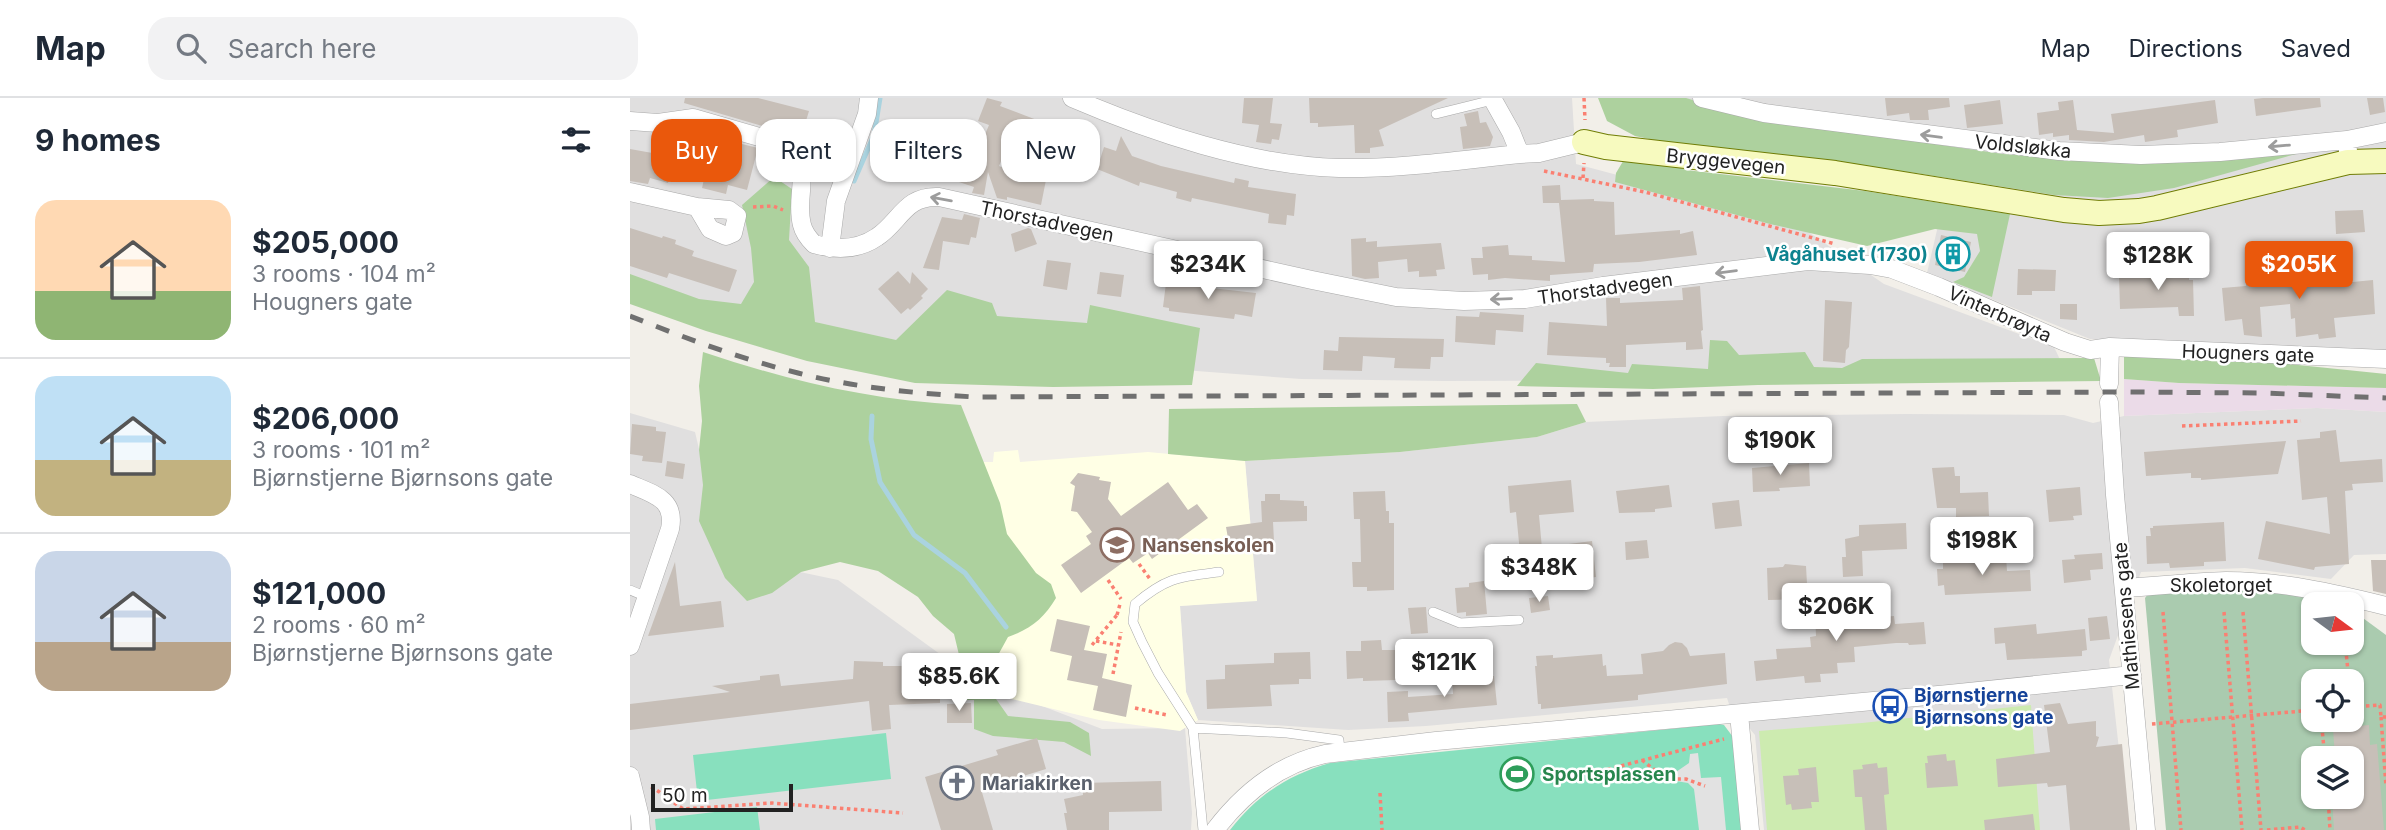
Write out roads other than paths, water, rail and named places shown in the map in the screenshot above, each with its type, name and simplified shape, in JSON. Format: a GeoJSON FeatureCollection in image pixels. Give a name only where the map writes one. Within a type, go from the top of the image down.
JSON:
{"type":"FeatureCollection","features":[{"type":"Feature","properties":{"kind":"street"},"geometry":{"type":"LineString","coordinates":[[630,121],[658,124],[693,118],[788,145],[796,153],[802,174],[802,225],[814,244],[830,248],[836,201],[867,114],[869,98]]}},
{"type":"Feature","properties":{"kind":"street","name":"Bryggevegen"},"geometry":{"type":"LineString","coordinates":[[1072,98],[1115,117],[1287,164],[1338,168],[1402,167],[1539,153],[1585,130],[1606,147],[1835,173],[2018,203],[2099,212],[2157,208],[2348,151],[2386,161]]}},
{"type":"Feature","properties":{"kind":"street","name":"Voldsløkka"},"geometry":{"type":"LineString","coordinates":[[1702,98],[1764,113],[2059,151],[2151,155],[2348,151],[2386,132]]}},
{"type":"Feature","properties":{"kind":"street"},"geometry":{"type":"LineString","coordinates":[[1493,99],[1520,154]]}},
{"type":"Feature","properties":{"kind":"street"},"geometry":{"type":"LineString","coordinates":[[630,192],[697,207],[729,210],[737,216],[737,226],[733,233],[726,236],[710,229],[697,207]]}},
{"type":"Feature","properties":{"kind":"street","name":"Thorstadvegen"},"geometry":{"type":"LineString","coordinates":[[830,248],[851,248],[877,237],[905,209],[927,197],[1029,216],[1396,297],[1464,301],[1525,299],[1603,286],[1808,261],[1892,269]]}},
{"type":"Feature","properties":{"kind":"street","name":"Vinterbrøyta"},"geometry":{"type":"LineString","coordinates":[[1892,269],[2065,342],[2090,350],[2110,347]]}},
{"type":"Feature","properties":{"kind":"street","name":"Hougners gate"},"geometry":{"type":"LineString","coordinates":[[2110,347],[2386,359]]}},
{"type":"Feature","properties":{"kind":"street","name":"Mathiesens gate"},"geometry":{"type":"LineString","coordinates":[[2110,347],[2109,393],[2146,830]]}},
{"type":"Feature","properties":{"kind":"street"},"geometry":{"type":"LineString","coordinates":[[630,484],[668,503],[673,515],[638,594],[630,646]]}},
{"type":"Feature","properties":{"kind":"street","name":"Skoletorget"},"geometry":{"type":"LineString","coordinates":[[2124,588],[2226,582],[2259,583],[2295,586],[2386,606]]}},
{"type":"Feature","properties":{"kind":"street"},"geometry":{"type":"LineString","coordinates":[[1215,830],[1243,798],[1275,773],[1308,758],[1340,752],[2132,675]]}},
{"type":"Feature","properties":{"kind":"street"},"geometry":{"type":"LineString","coordinates":[[1739,714],[1750,830]]}},
{"type":"Feature","properties":{"kind":"street"},"geometry":{"type":"LineString","coordinates":[[630,777],[641,830]]}},
{"type":"Feature","properties":{"kind":"lane"},"geometry":{"type":"LineString","coordinates":[[1436,114],[1493,99]]}},
{"type":"Feature","properties":{"kind":"lane"},"geometry":{"type":"LineString","coordinates":[[1203,830],[1192,729],[1158,673],[1133,622],[1135,604],[1156,586],[1178,577],[1219,572]]}},
{"type":"Feature","properties":{"kind":"lane"},"geometry":{"type":"LineString","coordinates":[[1433,611],[1460,623],[1519,621]]}},
{"type":"Feature","properties":{"kind":"lane"},"geometry":{"type":"LineString","coordinates":[[1192,729],[1287,733],[1339,740],[1340,752]]}},
{"type":"Feature","properties":{"kind":"waterway"},"geometry":{"type":"LineString","coordinates":[[856,176],[874,135],[880,98]]}},
{"type":"Feature","properties":{"kind":"waterway"},"geometry":{"type":"LineString","coordinates":[[872,416],[871,439],[880,482],[914,535],[965,573],[1006,627]]}},
{"type":"Feature","properties":{"kind":"railway"},"geometry":{"type":"LineString","coordinates":[[630,316],[734,355],[820,378],[886,389],[974,397],[2129,392],[2263,393],[2386,398]]}},
{"type":"Feature","properties":{"kind":"place","name":"Vågåhuset (1730)"},"geometry":{"type":"Point","coordinates":[1953,254]}},
{"type":"Feature","properties":{"kind":"place","name":"Nansenskolen"},"geometry":{"type":"Point","coordinates":[1117,545]}},
{"type":"Feature","properties":{"kind":"place","name":"Bjørnstjerne Bjørnsons gate"},"geometry":{"type":"Point","coordinates":[1890,706]}},
{"type":"Feature","properties":{"kind":"place","name":"Sportsplassen"},"geometry":{"type":"Point","coordinates":[1517,774]}},
{"type":"Feature","properties":{"kind":"place","name":"Mariakirken"},"geometry":{"type":"Point","coordinates":[957,783]}}]}
